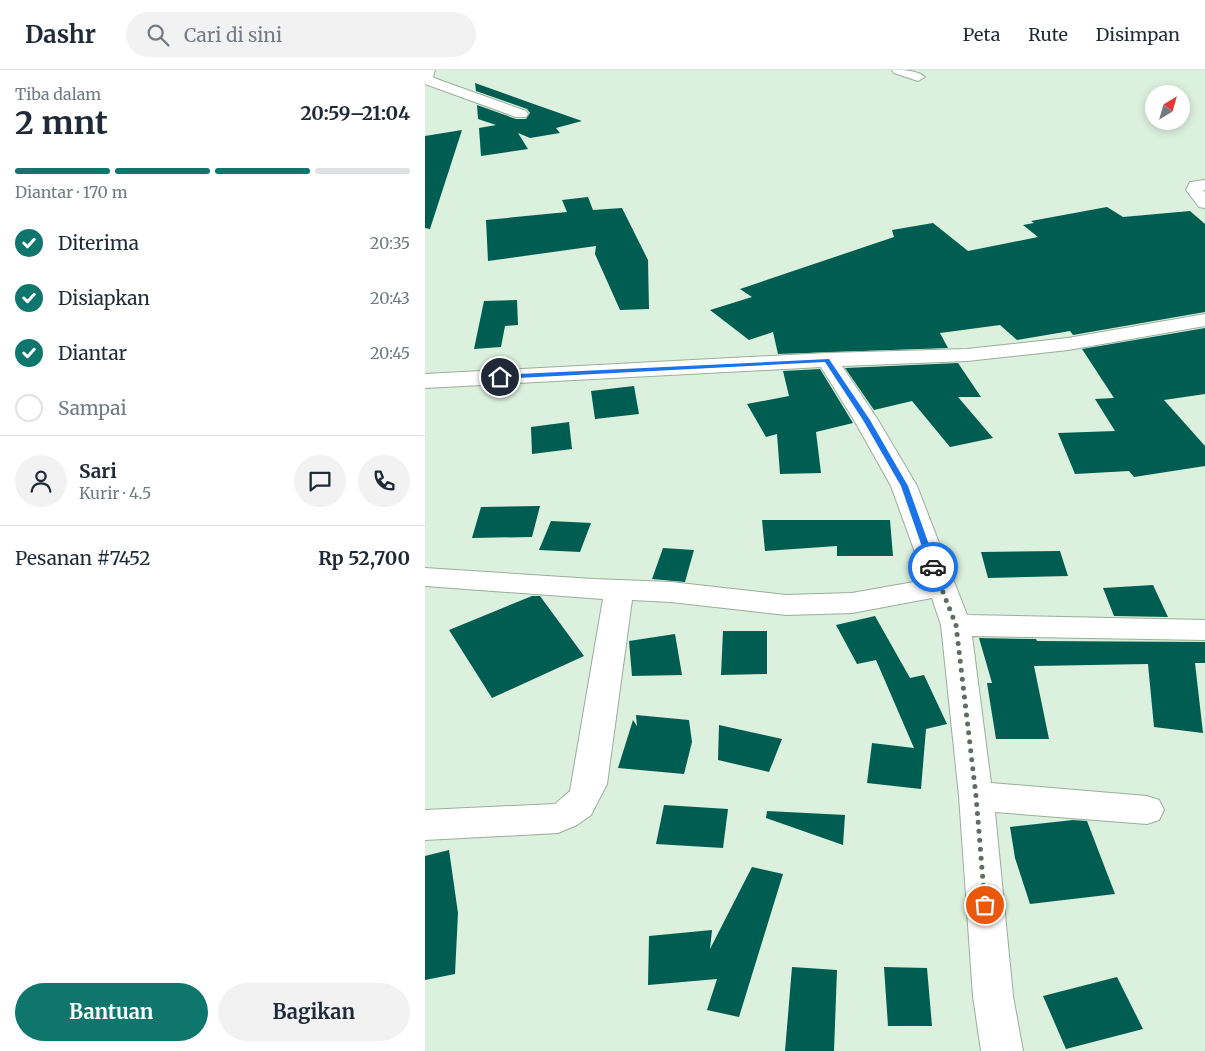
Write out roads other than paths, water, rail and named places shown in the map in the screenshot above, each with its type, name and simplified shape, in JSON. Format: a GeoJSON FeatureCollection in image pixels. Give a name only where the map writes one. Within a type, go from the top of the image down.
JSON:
{"type":"FeatureCollection","features":[{"type":"Feature","properties":{"kind":"street"},"geometry":{"type":"LineString","coordinates":[[428,70],[426,76],[429,81],[521,114]]}},
{"type":"Feature","properties":{"kind":"street"},"geometry":{"type":"LineString","coordinates":[[899,70],[918,77]]}},
{"type":"Feature","properties":{"kind":"street"},"geometry":{"type":"LineString","coordinates":[[1201,186],[1195,192],[1205,203]]}},
{"type":"Feature","properties":{"kind":"street"},"geometry":{"type":"LineString","coordinates":[[425,381],[1009,351],[1068,344],[1205,320]]}},
{"type":"Feature","properties":{"kind":"street"},"geometry":{"type":"LineString","coordinates":[[827,360],[867,420],[905,486],[956,625],[976,796],[993,996],[1002,1051]]}},
{"type":"Feature","properties":{"kind":"street"},"geometry":{"type":"LineString","coordinates":[[425,577],[671,592],[787,605],[852,603],[877,600],[912,591],[941,588]]}},
{"type":"Feature","properties":{"kind":"street"},"geometry":{"type":"LineString","coordinates":[[425,825],[558,818],[573,810],[584,801],[590,784],[619,590]]}},
{"type":"Feature","properties":{"kind":"street"},"geometry":{"type":"LineString","coordinates":[[956,625],[1205,630]]}},
{"type":"Feature","properties":{"kind":"street"},"geometry":{"type":"LineString","coordinates":[[976,796],[1147,810]]}}]}
